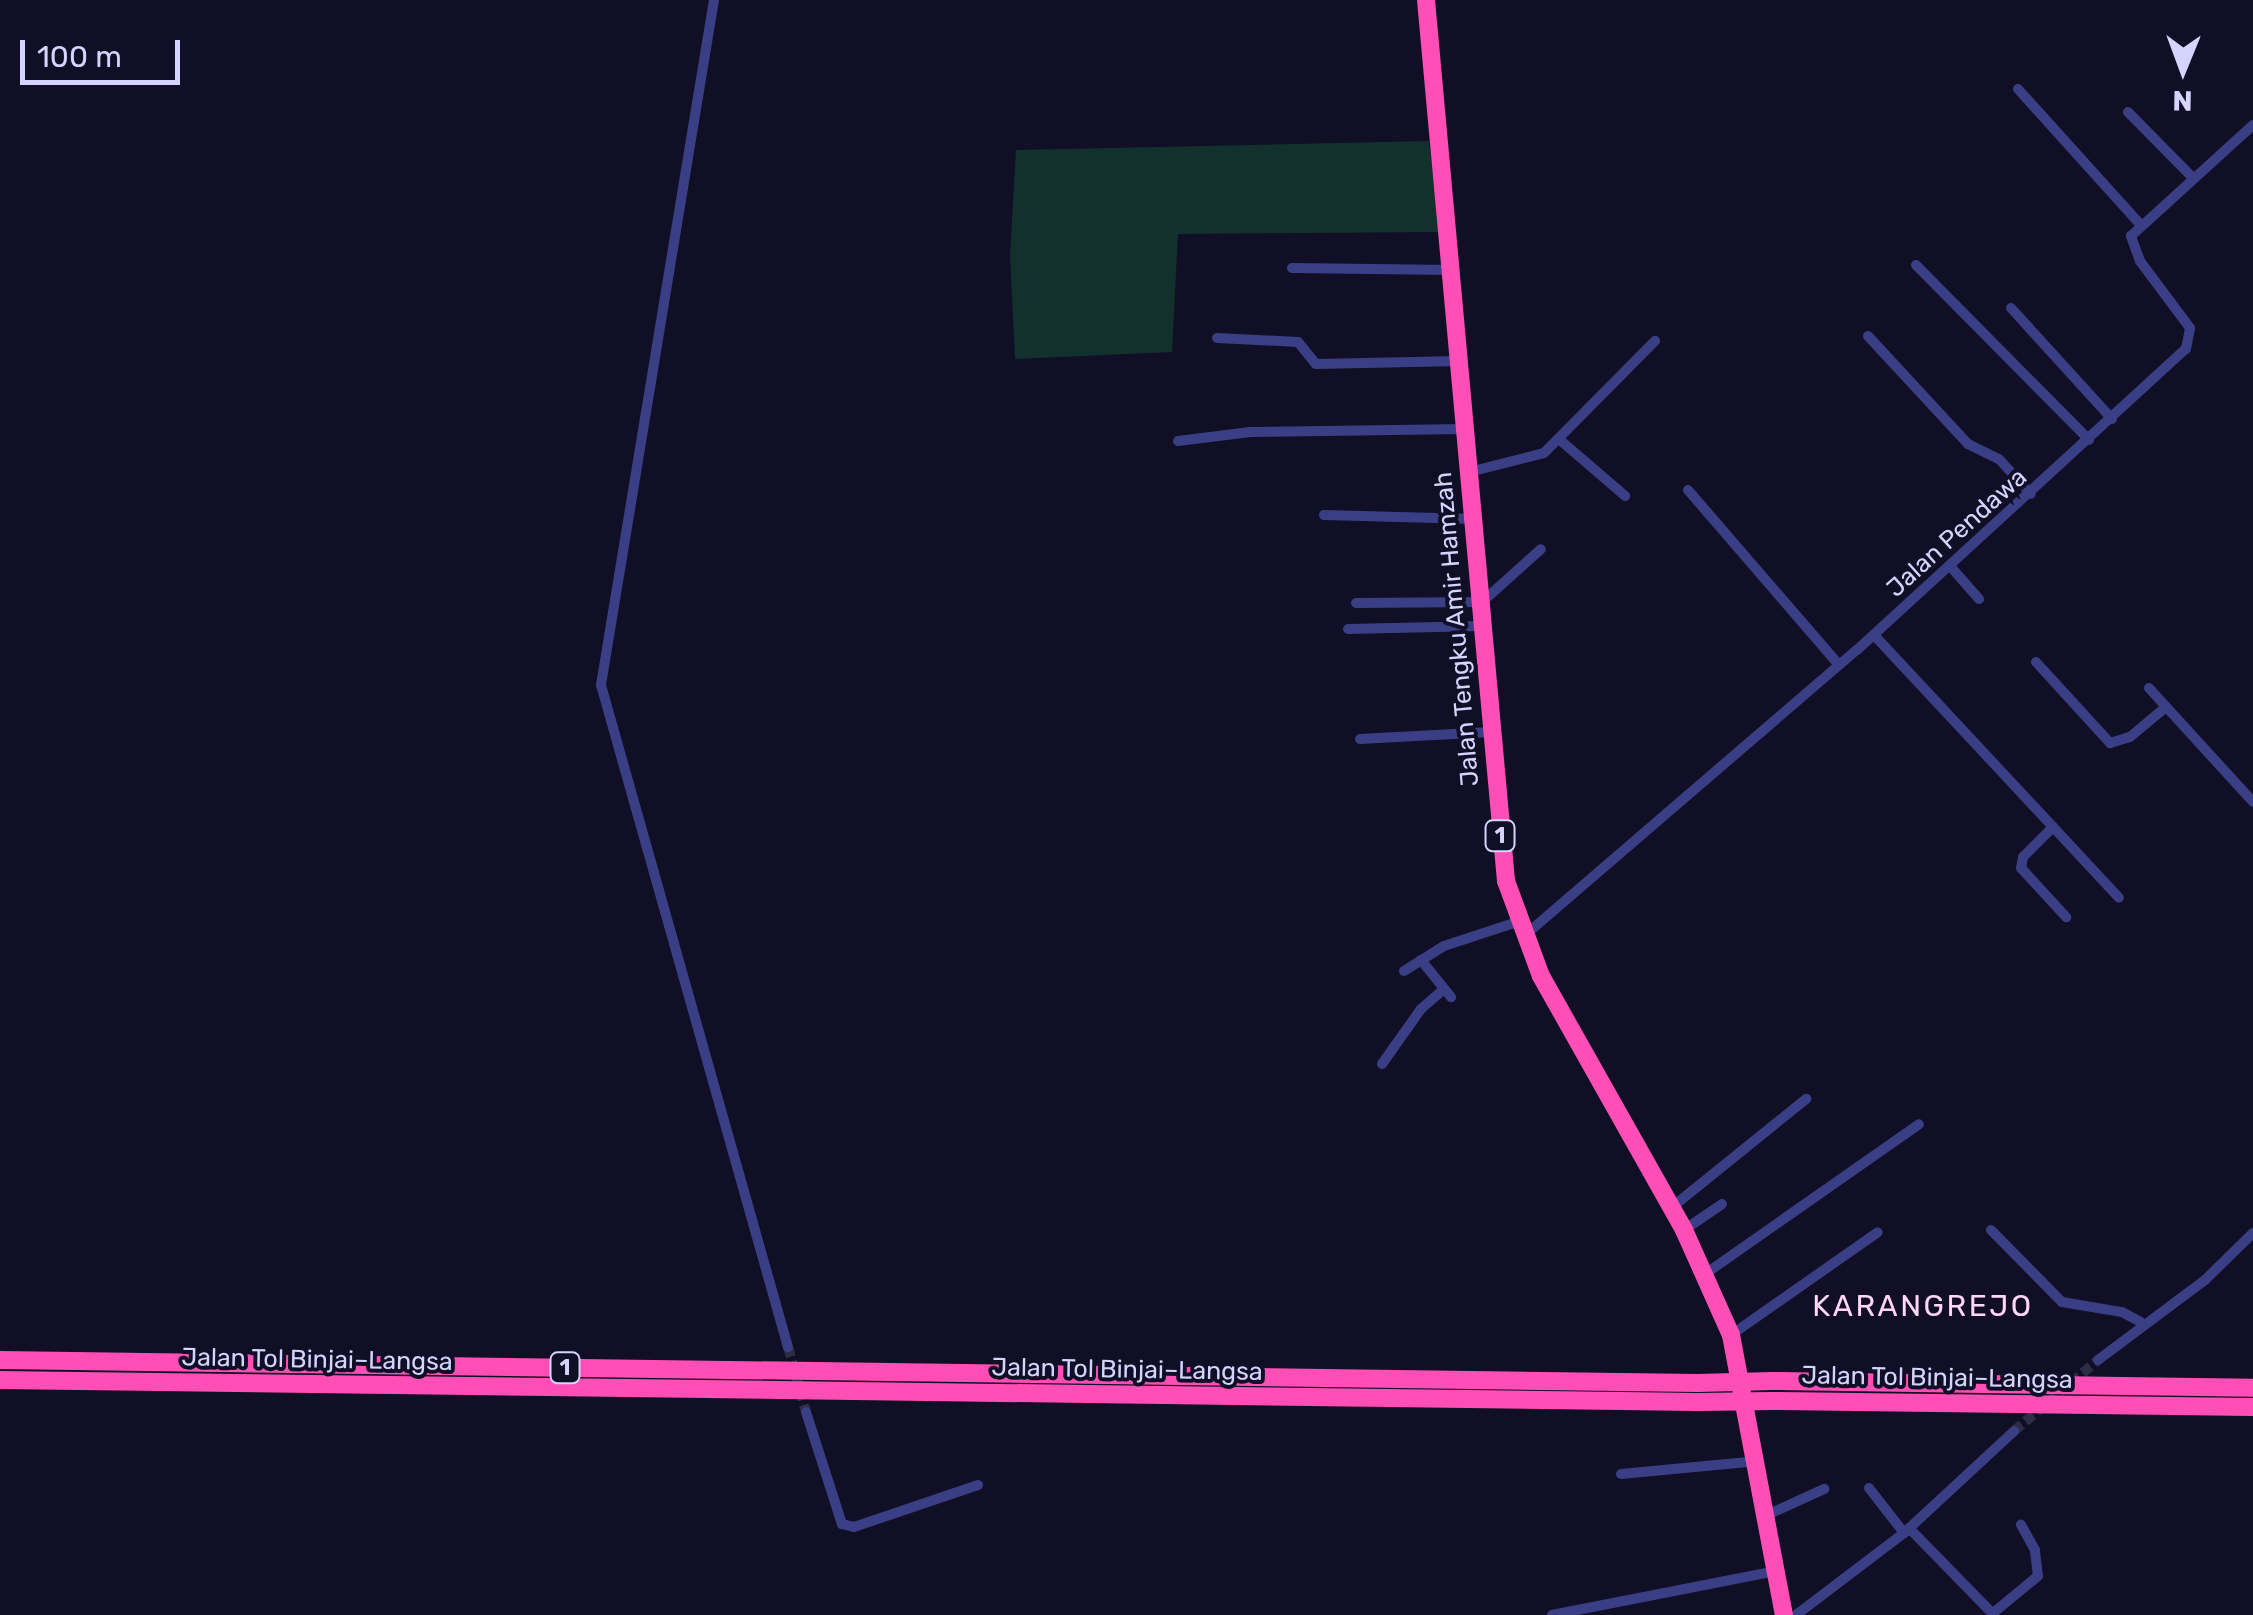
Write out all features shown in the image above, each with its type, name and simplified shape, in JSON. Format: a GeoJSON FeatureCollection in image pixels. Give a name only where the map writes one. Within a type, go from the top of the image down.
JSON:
{"type":"FeatureCollection","features":[{"type":"Feature","properties":{"kind":"highway","name":"Jalan Tengku Amir Hamzah"},"geometry":{"type":"LineString","coordinates":[[1426,0],[1504,866],[1520,930],[1684,1230],[1730,1335],[1758,1461],[1784,1615]]}},
{"type":"Feature","properties":{"kind":"highway","name":"Jalan Tol Binjai–Langsa"},"geometry":{"type":"LineString","coordinates":[[0,1360],[1698,1382],[1772,1391],[2253,1407]]}},
{"type":"Feature","properties":{"kind":"highway","name":"Jalan Tol Binjai–Langsa"},"geometry":{"type":"LineString","coordinates":[[0,1380],[1698,1402],[1772,1391],[2253,1388]]}},
{"type":"Feature","properties":{"kind":"street"},"geometry":{"type":"LineString","coordinates":[[714,0],[601,685],[788,1348]]}},
{"type":"Feature","properties":{"kind":"street"},"geometry":{"type":"LineString","coordinates":[[2018,89],[2141,225],[2253,125]]}},
{"type":"Feature","properties":{"kind":"street"},"geometry":{"type":"LineString","coordinates":[[2128,112],[2193,178]]}},
{"type":"Feature","properties":{"kind":"street","name":"Jalan Pendawa"},"geometry":{"type":"LineString","coordinates":[[1404,971],[1421,960],[1520,930],[1840,665],[2112,419],[2192,338],[2132,247],[2141,225]]}},
{"type":"Feature","properties":{"kind":"street"},"geometry":{"type":"LineString","coordinates":[[1916,265],[2089,440]]}},
{"type":"Feature","properties":{"kind":"street"},"geometry":{"type":"LineString","coordinates":[[1292,268],[1452,270]]}},
{"type":"Feature","properties":{"kind":"street"},"geometry":{"type":"LineString","coordinates":[[2011,308],[2112,419]]}},
{"type":"Feature","properties":{"kind":"street"},"geometry":{"type":"LineString","coordinates":[[1868,336],[1968,444],[2000,460],[2031,494]]}},
{"type":"Feature","properties":{"kind":"street"},"geometry":{"type":"LineString","coordinates":[[1218,338],[1298,342],[1316,364],[1460,361]]}},
{"type":"Feature","properties":{"kind":"street"},"geometry":{"type":"LineString","coordinates":[[1469,472],[1536,457],[1560,440],[1655,341]]}},
{"type":"Feature","properties":{"kind":"street"},"geometry":{"type":"LineString","coordinates":[[1178,441],[1250,432],[1465,429]]}},
{"type":"Feature","properties":{"kind":"street"},"geometry":{"type":"LineString","coordinates":[[1560,440],[1625,496]]}},
{"type":"Feature","properties":{"kind":"street"},"geometry":{"type":"LineString","coordinates":[[1688,490],[1840,665]]}},
{"type":"Feature","properties":{"kind":"street"},"geometry":{"type":"LineString","coordinates":[[1324,516],[1473,519]]}},
{"type":"Feature","properties":{"kind":"street"},"geometry":{"type":"LineString","coordinates":[[1356,603],[1482,602],[1541,549]]}},
{"type":"Feature","properties":{"kind":"street"},"geometry":{"type":"LineString","coordinates":[[1950,566],[1979,599]]}},
{"type":"Feature","properties":{"kind":"street"},"geometry":{"type":"LineString","coordinates":[[1348,629],[1483,626]]}},
{"type":"Feature","properties":{"kind":"street"},"geometry":{"type":"LineString","coordinates":[[1874,635],[2119,898]]}},
{"type":"Feature","properties":{"kind":"street"},"geometry":{"type":"LineString","coordinates":[[2036,662],[2110,743],[2130,737],[2166,707]]}},
{"type":"Feature","properties":{"kind":"street"},"geometry":{"type":"LineString","coordinates":[[2149,688],[2253,802]]}},
{"type":"Feature","properties":{"kind":"street"},"geometry":{"type":"LineString","coordinates":[[1360,738],[1491,732]]}},
{"type":"Feature","properties":{"kind":"street"},"geometry":{"type":"LineString","coordinates":[[2053,827],[2023,856],[2021,868],[2066,918]]}},
{"type":"Feature","properties":{"kind":"street"},"geometry":{"type":"LineString","coordinates":[[1382,1064],[1421,1009],[1448,993],[1421,960]]}},
{"type":"Feature","properties":{"kind":"street"},"geometry":{"type":"LineString","coordinates":[[1671,1208],[1806,1099]]}},
{"type":"Feature","properties":{"kind":"street"},"geometry":{"type":"LineString","coordinates":[[1705,1274],[1919,1124]]}},
{"type":"Feature","properties":{"kind":"street"},"geometry":{"type":"LineString","coordinates":[[1684,1230],[1722,1204]]}},
{"type":"Feature","properties":{"kind":"street"},"geometry":{"type":"LineString","coordinates":[[1992,1230],[2062,1302],[2122,1312],[2141,1322]]}},
{"type":"Feature","properties":{"kind":"street"},"geometry":{"type":"LineString","coordinates":[[1730,1335],[1878,1232]]}},
{"type":"Feature","properties":{"kind":"street"},"geometry":{"type":"LineString","coordinates":[[2098,1360],[2141,1322],[2205,1280],[2253,1233]]}},
{"type":"Feature","properties":{"kind":"street"},"geometry":{"type":"LineString","coordinates":[[806,1412],[842,1524],[854,1526],[978,1485]]}},
{"type":"Feature","properties":{"kind":"street"},"geometry":{"type":"LineString","coordinates":[[1796,1615],[1907,1531],[2014,1431]]}},
{"type":"Feature","properties":{"kind":"street"},"geometry":{"type":"LineString","coordinates":[[1621,1474],[1758,1461]]}},
{"type":"Feature","properties":{"kind":"street"},"geometry":{"type":"LineString","coordinates":[[1869,1488],[1907,1531],[1994,1614],[2038,1576],[2035,1550],[2021,1525]]}},
{"type":"Feature","properties":{"kind":"street"},"geometry":{"type":"LineString","coordinates":[[1767,1515],[1824,1489]]}},
{"type":"Feature","properties":{"kind":"street"},"geometry":{"type":"LineString","coordinates":[[1552,1615],[1778,1570]]}},
{"type":"Feature","properties":{"kind":"green space"},"geometry":{"type":"Polygon","coordinates":[[[1429,141],[1440,232],[1178,234],[1172,352],[1015,359],[1010,255],[1016,150],[1429,141]]]}},
{"type":"Feature","properties":{"kind":"tunnel"},"geometry":{"type":"LineString","coordinates":[[788,1347],[806,1412]]}},
{"type":"Feature","properties":{"kind":"tunnel"},"geometry":{"type":"LineString","coordinates":[[2014,1431],[2098,1360]]}},
{"type":"Feature","properties":{"kind":"district","name":"KARANGREJO"},"geometry":{"type":"Point","coordinates":[1923,1306]}}]}
